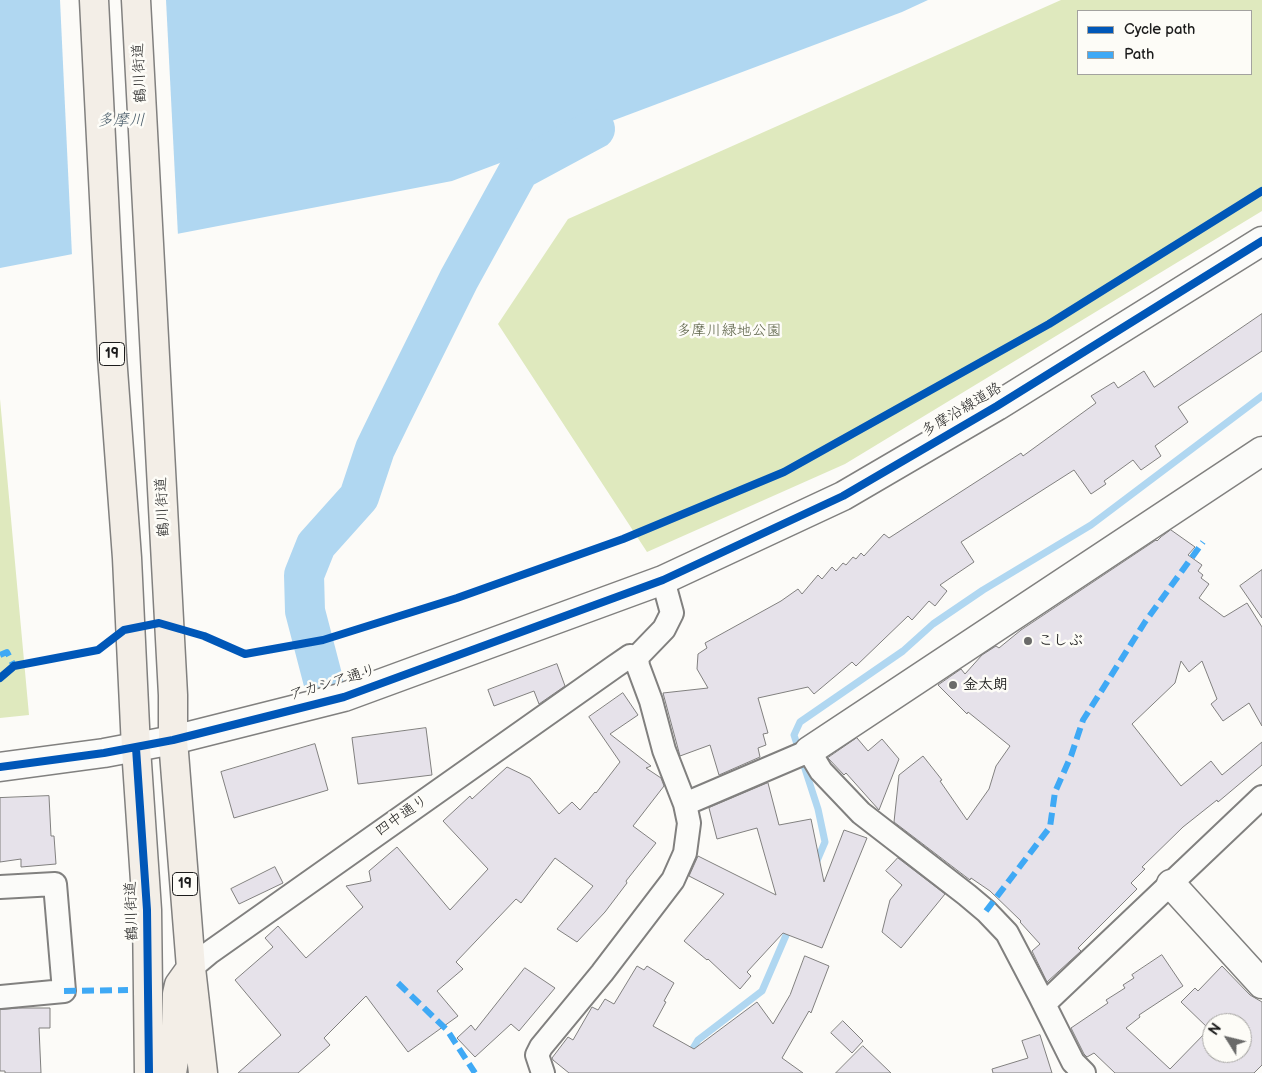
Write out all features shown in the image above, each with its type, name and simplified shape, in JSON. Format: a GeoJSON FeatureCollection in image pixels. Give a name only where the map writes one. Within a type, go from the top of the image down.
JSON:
{"type":"FeatureCollection","features":[{"type":"Feature","properties":{"kind":"main road","name":"鶴川街道"},"geometry":{"type":"LineString","coordinates":[[94,0],[112,356],[127,558],[136,748],[147,910],[149,1073]]}},
{"type":"Feature","properties":{"kind":"main road","name":"鶴川街道"},"geometry":{"type":"LineString","coordinates":[[136,0],[173,695],[173,740],[191,968],[203,1073]]}},
{"type":"Feature","properties":{"kind":"main road"},"geometry":{"type":"LineString","coordinates":[[172,1073],[176,1048],[177,994],[179,984],[191,968]]}},
{"type":"Feature","properties":{"kind":"street","name":"多摩沿線道路"},"geometry":{"type":"LineString","coordinates":[[663,580],[843,496],[997,406],[1262,241]]}},
{"type":"Feature","properties":{"kind":"street"},"geometry":{"type":"LineString","coordinates":[[685,804],[804,754],[1262,451]]}},
{"type":"Feature","properties":{"kind":"street"},"geometry":{"type":"LineString","coordinates":[[543,1073],[537,1055],[541,1047],[602,973],[672,880],[685,853],[689,823],[685,804],[664,750],[651,701],[638,666],[642,651],[664,629],[672,612],[663,580]]}},
{"type":"Feature","properties":{"kind":"street","name":"アカシア通り"},"geometry":{"type":"LineString","coordinates":[[0,767],[104,754],[136,748],[344,697],[663,580]]}},
{"type":"Feature","properties":{"kind":"street","name":"四中通り"},"geometry":{"type":"LineString","coordinates":[[191,968],[209,953],[614,667],[630,656],[642,651]]}},
{"type":"Feature","properties":{"kind":"street"},"geometry":{"type":"LineString","coordinates":[[804,754],[862,813],[967,895],[1007,933],[1073,1062],[1084,1073]]}},
{"type":"Feature","properties":{"kind":"street"},"geometry":{"type":"LineString","coordinates":[[1044,1004],[1262,797]]}},
{"type":"Feature","properties":{"kind":"street"},"geometry":{"type":"LineString","coordinates":[[0,887],[55,884],[64,991],[0,997]]}},
{"type":"Feature","properties":{"kind":"street"},"geometry":{"type":"LineString","coordinates":[[1171,884],[1262,984]]}},
{"type":"Feature","properties":{"kind":"green space","name":"多摩川緑地公園"},"geometry":{"type":"Polygon","coordinates":[[[1061,0],[1262,0],[1262,211],[845,464],[647,552],[498,324],[568,219],[1061,0]]]}},
{"type":"Feature","properties":{"kind":"green space"},"geometry":{"type":"Polygon","coordinates":[[[0,399],[29,715],[0,718],[0,399]]]}},
{"type":"Feature","properties":{"kind":"water","name":"多摩川"},"geometry":{"type":"Polygon","coordinates":[[[0,0],[928,0],[902,12],[452,181],[0,268],[0,0]]]}},
{"type":"Feature","properties":{"kind":"pier"},"geometry":{"type":"Polygon","coordinates":[[[60,0],[166,0],[178,236],[72,256],[60,0]]]}},
{"type":"Feature","properties":{"kind":"building"},"geometry":{"type":"Polygon","coordinates":[[[1262,314],[1262,351],[1178,407],[1188,422],[1155,446],[1161,456],[1141,470],[1133,460],[1104,481],[1106,484],[1091,494],[1074,470],[961,542],[974,562],[940,585],[947,591],[935,606],[929,601],[912,620],[908,616],[856,666],[852,662],[814,694],[808,687],[758,698],[768,733],[763,734],[766,745],[758,748],[760,757],[719,775],[710,745],[680,756],[663,693],[708,688],[697,669],[698,654],[707,648],[705,643],[781,601],[798,589],[802,594],[818,575],[822,579],[832,567],[836,571],[843,563],[846,565],[853,557],[856,559],[861,553],[864,556],[884,534],[889,538],[1021,453],[1023,456],[1096,403],[1091,396],[1114,382],[1118,388],[1144,371],[1154,387],[1262,314]]]}},
{"type":"Feature","properties":{"kind":"building"},"geometry":{"type":"Polygon","coordinates":[[[1171,530],[1195,547],[1188,555],[1202,565],[1198,571],[1203,575],[1201,578],[1209,584],[1199,598],[1224,617],[1247,603],[1262,627],[1262,726],[1249,703],[1223,721],[1211,704],[1217,699],[1202,661],[1189,672],[1181,661],[1175,683],[1132,724],[1181,786],[1211,761],[1222,775],[1262,742],[1262,765],[1218,802],[1217,800],[1183,827],[1142,867],[1145,869],[1131,883],[1137,889],[1078,948],[1081,951],[1047,982],[1032,951],[1040,944],[1021,921],[990,891],[971,878],[970,880],[894,822],[899,775],[923,756],[942,780],[940,781],[967,820],[989,789],[996,766],[1010,746],[968,712],[967,714],[938,685],[961,669],[965,674],[982,655],[996,646],[999,648],[1021,630],[1171,530]]]}},
{"type":"Feature","properties":{"kind":"building"},"geometry":{"type":"Polygon","coordinates":[[[1262,570],[1262,618],[1240,586],[1262,570]]]}},
{"type":"Feature","properties":{"kind":"building"},"geometry":{"type":"Polygon","coordinates":[[[557,664],[565,686],[539,704],[534,691],[494,706],[488,690],[557,664]]]}},
{"type":"Feature","properties":{"kind":"building"},"geometry":{"type":"Polygon","coordinates":[[[623,693],[638,715],[610,734],[651,766],[646,768],[661,778],[664,786],[633,826],[656,843],[626,881],[627,883],[605,912],[577,942],[557,929],[593,886],[555,858],[521,903],[516,899],[456,962],[463,969],[437,991],[458,1016],[408,1052],[366,996],[324,1038],[330,1045],[298,1073],[238,1073],[281,1035],[235,980],[273,947],[265,938],[278,926],[306,958],[363,907],[346,886],[371,881],[369,871],[397,847],[450,910],[488,869],[443,821],[470,796],[472,799],[507,767],[530,778],[559,814],[572,802],[580,810],[620,762],[589,717],[623,693]]]}},
{"type":"Feature","properties":{"kind":"building"},"geometry":{"type":"Polygon","coordinates":[[[426,728],[432,775],[358,784],[352,738],[426,728]]]}},
{"type":"Feature","properties":{"kind":"building"},"geometry":{"type":"Polygon","coordinates":[[[857,738],[868,751],[882,739],[899,759],[879,810],[846,773],[844,775],[828,758],[857,738]]]}},
{"type":"Feature","properties":{"kind":"building"},"geometry":{"type":"Polygon","coordinates":[[[315,744],[328,790],[234,818],[221,772],[315,744]]]}},
{"type":"Feature","properties":{"kind":"building"},"geometry":{"type":"Polygon","coordinates":[[[768,783],[779,825],[811,819],[824,882],[844,830],[867,838],[822,948],[783,933],[747,972],[751,976],[740,989],[708,959],[684,941],[724,894],[689,876],[698,856],[776,895],[757,828],[717,839],[709,808],[768,783]]]}},
{"type":"Feature","properties":{"kind":"building"},"geometry":{"type":"Polygon","coordinates":[[[49,796],[51,836],[54,836],[56,864],[21,867],[21,859],[0,862],[0,798],[49,796]]]}},
{"type":"Feature","properties":{"kind":"building"},"geometry":{"type":"Polygon","coordinates":[[[898,858],[945,894],[901,948],[882,932],[890,900],[902,885],[886,871],[898,858]]]}},
{"type":"Feature","properties":{"kind":"building"},"geometry":{"type":"Polygon","coordinates":[[[275,867],[283,883],[239,904],[231,889],[275,867]]]}},
{"type":"Feature","properties":{"kind":"building"},"geometry":{"type":"Polygon","coordinates":[[[1162,955],[1183,986],[1139,1015],[1140,1017],[1126,1028],[1170,1069],[1202,1036],[1202,1063],[1252,1063],[1252,1013],[1202,1013],[1202,1022],[1181,1002],[1195,988],[1198,991],[1222,966],[1250,995],[1262,1002],[1262,1065],[1254,1073],[1115,1073],[1094,1053],[1087,1057],[1071,1028],[1108,1003],[1106,1000],[1125,988],[1123,985],[1134,978],[1132,975],[1162,955]]]}},
{"type":"Feature","properties":{"kind":"building"},"geometry":{"type":"Polygon","coordinates":[[[805,956],[829,966],[811,1013],[809,1011],[782,1058],[803,1073],[569,1073],[552,1058],[568,1037],[573,1040],[592,1007],[598,1010],[605,999],[614,1004],[637,966],[644,970],[647,966],[674,983],[653,1026],[694,1049],[757,1002],[773,1024],[790,995],[805,956]]]}},
{"type":"Feature","properties":{"kind":"building"},"geometry":{"type":"Polygon","coordinates":[[[525,968],[555,988],[519,1031],[511,1024],[475,1057],[457,1038],[471,1025],[475,1030],[525,968]]]}},
{"type":"Feature","properties":{"kind":"building"},"geometry":{"type":"Polygon","coordinates":[[[50,1008],[50,1028],[39,1028],[41,1073],[5,1073],[5,1071],[0,1071],[0,1010],[50,1008]]]}},
{"type":"Feature","properties":{"kind":"building"},"geometry":{"type":"Polygon","coordinates":[[[843,1021],[863,1041],[852,1053],[831,1033],[843,1021]]]}},
{"type":"Feature","properties":{"kind":"building"},"geometry":{"type":"Polygon","coordinates":[[[1040,1035],[1052,1073],[993,1073],[992,1069],[1028,1058],[1022,1041],[1040,1035]]]}},
{"type":"Feature","properties":{"kind":"building"},"geometry":{"type":"Polygon","coordinates":[[[863,1046],[891,1073],[836,1073],[863,1046]]]}},
{"type":"Feature","properties":{"kind":"waterway"},"geometry":{"type":"LineString","coordinates":[[323,680],[305,611],[304,575],[316,545],[359,497],[375,449],[393,412],[459,279],[519,170],[595,129]]}},
{"type":"Feature","properties":{"kind":"waterway"},"geometry":{"type":"LineString","coordinates":[[816,863],[825,842],[818,809],[794,735],[800,722],[903,651],[933,624],[983,590],[1091,525],[1262,396]]}},
{"type":"Feature","properties":{"kind":"waterway"},"geometry":{"type":"LineString","coordinates":[[689,1055],[698,1040],[762,991],[790,926]]}},
{"type":"Feature","properties":{"kind":"marked path"},"geometry":{"type":"LineString","coordinates":[[986,911],[1050,827],[1055,792],[1071,756],[1083,720],[1145,622],[1203,542]]}},
{"type":"Feature","properties":{"kind":"marked path"},"geometry":{"type":"LineString","coordinates":[[0,655],[7,652],[14,666]]}},
{"type":"Feature","properties":{"kind":"marked path"},"geometry":{"type":"LineString","coordinates":[[398,983],[447,1030],[475,1073]]}},
{"type":"Feature","properties":{"kind":"marked path"},"geometry":{"type":"LineString","coordinates":[[64,991],[128,990]]}},
{"type":"Feature","properties":{"kind":"cycle path"},"geometry":{"type":"LineString","coordinates":[[0,678],[14,666],[98,650],[124,630],[159,623],[204,636],[245,654],[323,640],[457,598],[623,539],[784,472],[1049,324],[1262,191]]}},
{"type":"Feature","properties":{"kind":"cycle path"},"geometry":{"type":"LineString","coordinates":[[0,767],[104,753],[173,740],[344,697],[663,580],[843,496],[997,406],[1262,241]]}},
{"type":"Feature","properties":{"kind":"cycle path"},"geometry":{"type":"LineString","coordinates":[[136,748],[147,910],[149,1073]]}},
{"type":"Feature","properties":{"kind":"place","name":"こしぶ"},"geometry":{"type":"Point","coordinates":[1028,641]}},
{"type":"Feature","properties":{"kind":"place","name":"金太朗"},"geometry":{"type":"Point","coordinates":[953,685]}}]}
